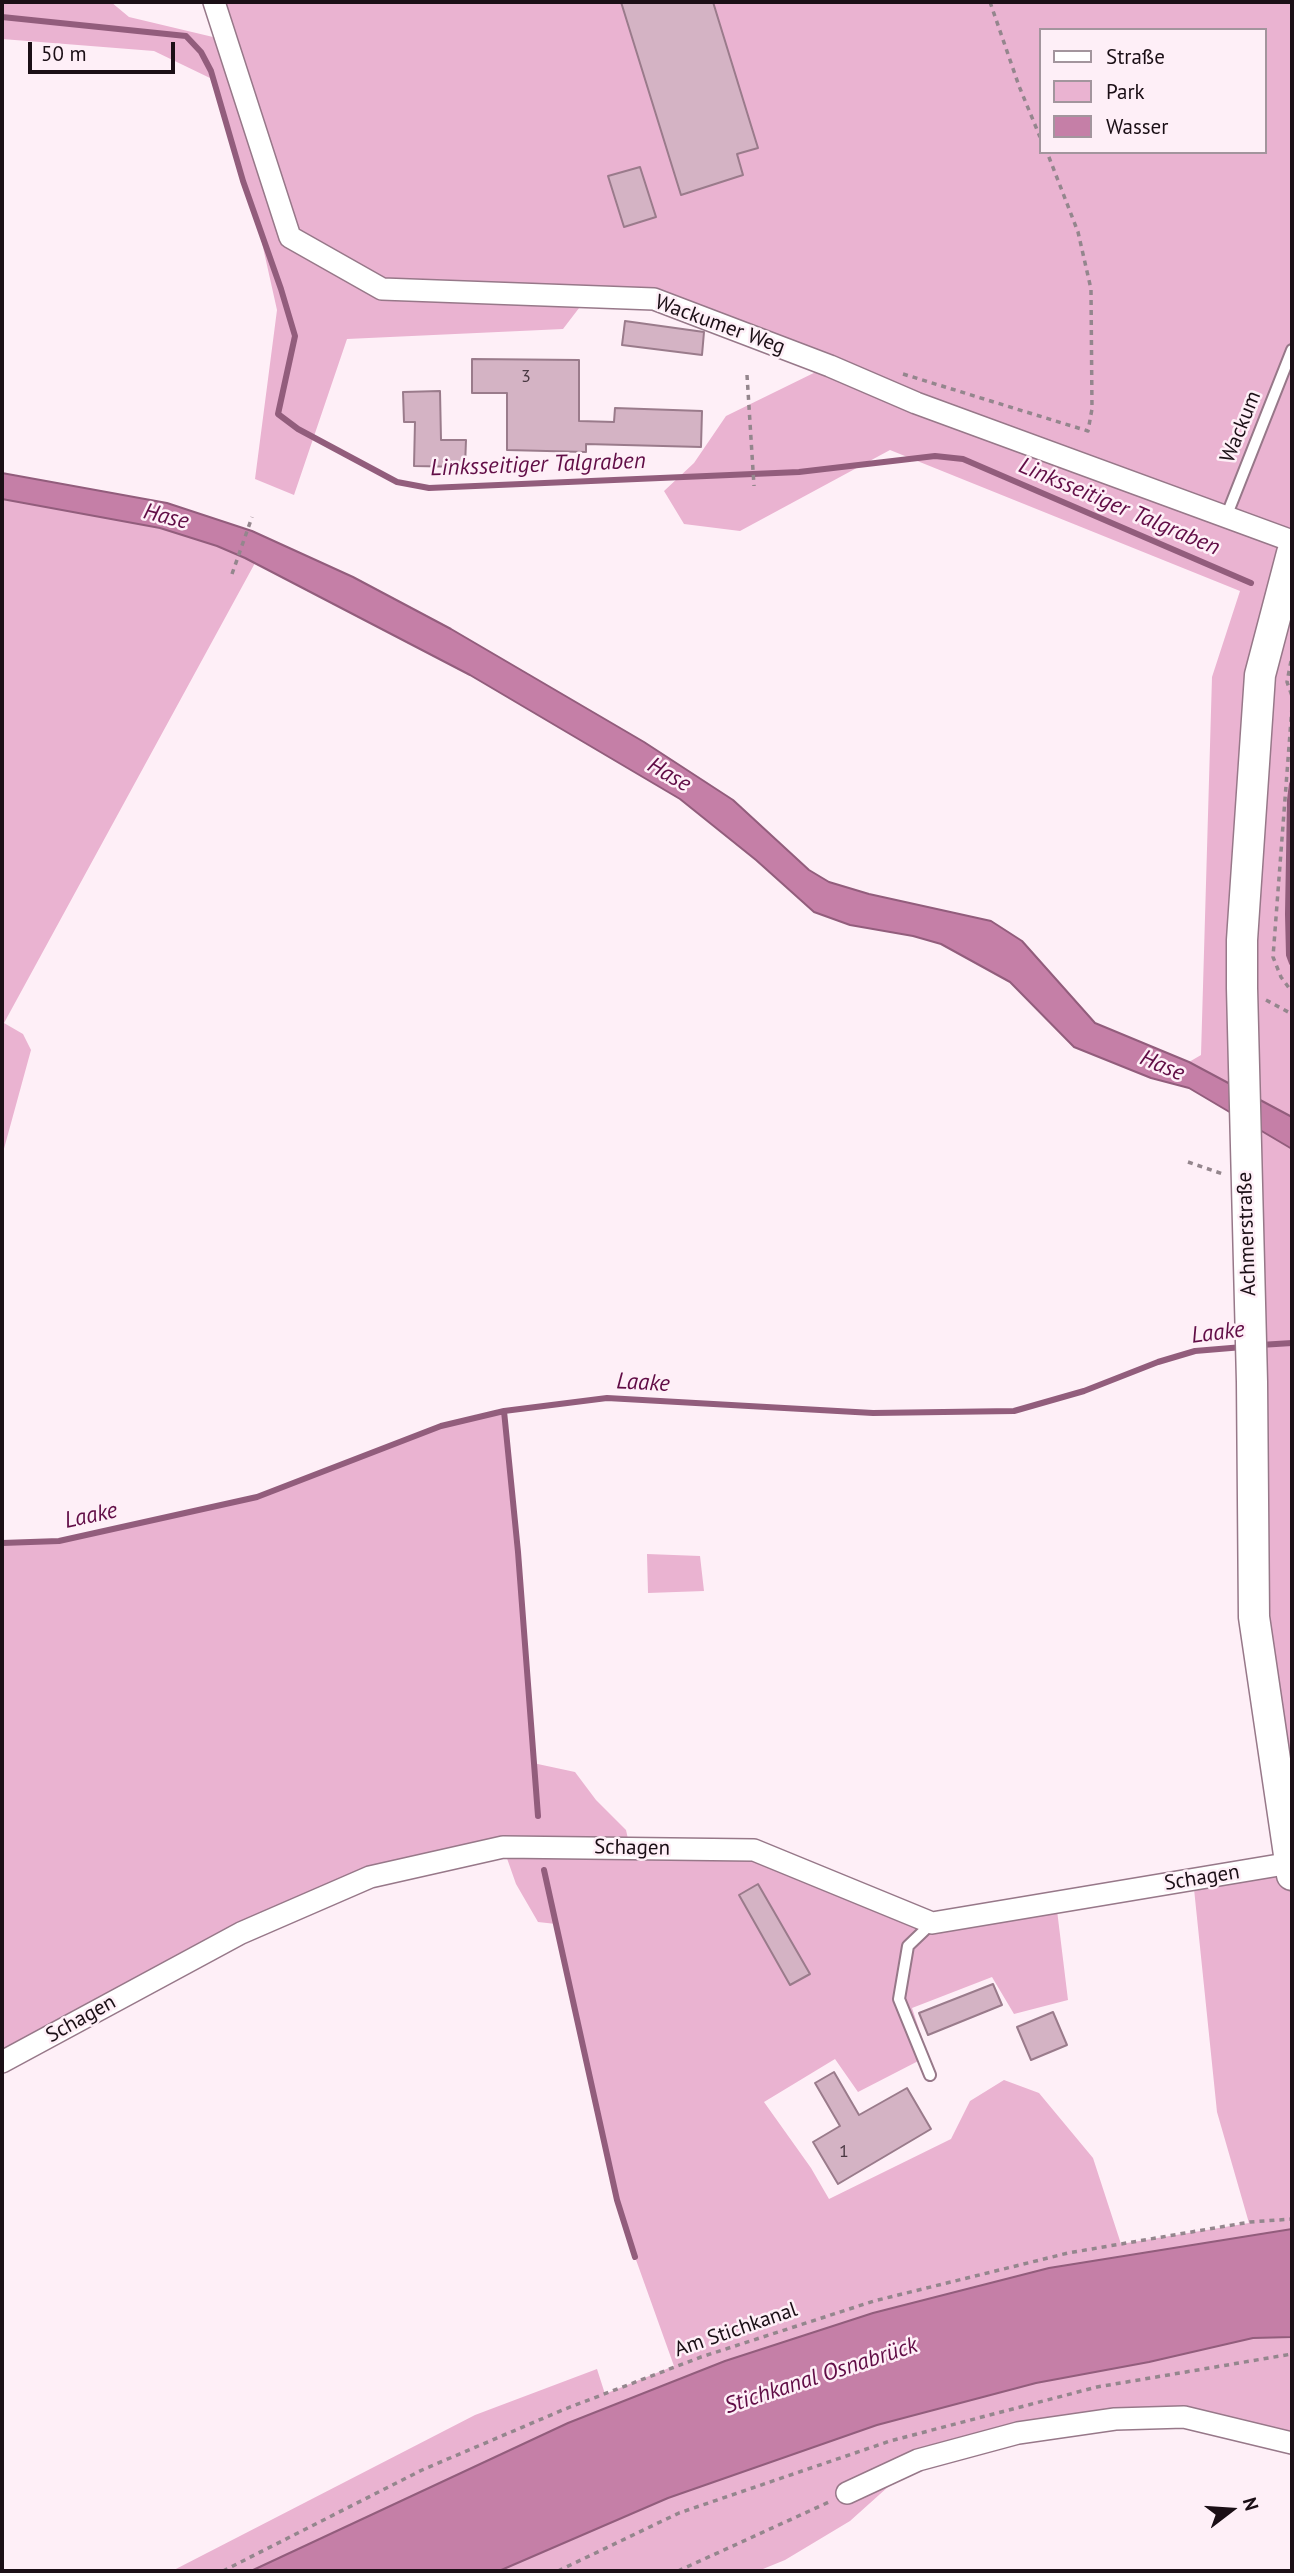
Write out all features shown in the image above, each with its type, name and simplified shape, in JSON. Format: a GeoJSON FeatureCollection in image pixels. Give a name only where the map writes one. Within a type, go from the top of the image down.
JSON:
{"type":"FeatureCollection","features":[{"type":"Feature","properties":{"kind":"street","name":"Wackumer Weg"},"geometry":{"type":"LineString","coordinates":[[214,2],[290,237],[382,289],[654,299],[830,366],[916,403],[1292,541]]}},
{"type":"Feature","properties":{"kind":"street","name":"Achmerstraße"},"geometry":{"type":"LineString","coordinates":[[1292,553],[1259,675],[1242,940],[1242,1051],[1252,1382],[1254,1617],[1292,1869]]}},
{"type":"Feature","properties":{"kind":"street","name":"Schagen"},"geometry":{"type":"LineString","coordinates":[[2,2062],[241,1933],[370,1877],[503,1847],[754,1850],[932,1923],[1292,1869]]}},
{"type":"Feature","properties":{"kind":"street"},"geometry":{"type":"LineString","coordinates":[[847,2493],[930,2457],[1018,2433],[1115,2419],[1184,2417],[1292,2443]]}},
{"type":"Feature","properties":{"kind":"lane","name":"Wackum"},"geometry":{"type":"LineString","coordinates":[[1226,517],[1292,350]]}},
{"type":"Feature","properties":{"kind":"lane"},"geometry":{"type":"LineString","coordinates":[[930,2075],[899,1999],[908,1945],[932,1923]]}},
{"type":"Feature","properties":{"kind":"path"},"geometry":{"type":"LineString","coordinates":[[990,2],[1038,132]]}},
{"type":"Feature","properties":{"kind":"path"},"geometry":{"type":"LineString","coordinates":[[903,373],[1088,431],[1093,409],[1091,289],[1079,232],[1048,154]]}},
{"type":"Feature","properties":{"kind":"path"},"geometry":{"type":"LineString","coordinates":[[747,375],[754,484]]}},
{"type":"Feature","properties":{"kind":"path"},"geometry":{"type":"LineString","coordinates":[[232,575],[252,517]]}},
{"type":"Feature","properties":{"kind":"path"},"geometry":{"type":"LineString","coordinates":[[1292,655],[1287,682],[1292,696]]}},
{"type":"Feature","properties":{"kind":"path"},"geometry":{"type":"LineString","coordinates":[[1292,707],[1273,957],[1281,977],[1292,992]]}},
{"type":"Feature","properties":{"kind":"path"},"geometry":{"type":"LineString","coordinates":[[1188,1162],[1227,1175],[1245,1172]]}},
{"type":"Feature","properties":{"kind":"path","name":"Am Stichkanal"},"geometry":{"type":"LineString","coordinates":[[223,2571],[422,2470],[565,2409],[701,2357],[874,2301],[1068,2253],[1250,2222],[1292,2220]]}},
{"type":"Feature","properties":{"kind":"path"},"geometry":{"type":"LineString","coordinates":[[558,2571],[679,2513],[890,2441],[1097,2386],[1292,2354]]}},
{"type":"Feature","properties":{"kind":"path"},"geometry":{"type":"LineString","coordinates":[[678,2571],[847,2493]]}},
{"type":"Feature","properties":{"kind":"green space"},"geometry":{"type":"Polygon","coordinates":[[[2,2],[111,2],[129,17],[213,37],[230,56],[214,2],[1292,2],[1292,1117],[1189,1062],[1201,1055],[1212,677],[1240,591],[890,450],[740,531],[684,524],[664,491],[694,463],[726,416],[828,366],[654,299],[589,295],[563,329],[347,339],[294,495],[255,479],[277,310],[254,207],[210,78],[154,51],[2,39],[2,2]]]}},
{"type":"Feature","properties":{"kind":"green space"},"geometry":{"type":"Polygon","coordinates":[[[2,499],[160,528],[217,546],[255,563],[4,1023],[23,1034],[31,1050],[2,1156],[2,499]]]}},
{"type":"Feature","properties":{"kind":"green space"},"geometry":{"type":"Polygon","coordinates":[[[1244,1120],[1292,1149],[1292,2229],[1049,2268],[873,2313],[725,2361],[568,2423],[251,2571],[172,2571],[475,2415],[597,2369],[605,2394],[674,2366],[617,2200],[556,1924],[538,1922],[516,1884],[503,1847],[370,1877],[2,2062],[2,1543],[59,1541],[257,1497],[441,1426],[504,1411],[518,1552],[533,1763],[575,1772],[596,1800],[626,1830],[630,1848],[754,1850],[932,1923],[1056,1902],[1068,2000],[1014,2014],[992,1977],[912,2008],[928,2056],[858,2092],[835,2059],[764,2102],[811,2168],[829,2199],[951,2139],[970,2101],[1004,2080],[1039,2093],[1093,2158],[1121,2244],[1249,2223],[1217,2112],[1193,1879],[1291,1863],[1254,1617],[1244,1120]]]}},
{"type":"Feature","properties":{"kind":"green space"},"geometry":{"type":"Polygon","coordinates":[[[647,1554],[700,1556],[704,1591],[648,1593],[647,1554]]]}},
{"type":"Feature","properties":{"kind":"green space"},"geometry":{"type":"Polygon","coordinates":[[[1292,2337],[1292,2443],[1184,2417],[1115,2419],[918,2460],[850,2521],[785,2560],[758,2571],[499,2571],[668,2498],[877,2425],[1036,2383],[1149,2362],[1253,2338],[1292,2337]]]}},
{"type":"Feature","properties":{"kind":"water","name":"Hase"},"geometry":{"type":"Polygon","coordinates":[[[2,473],[167,503],[252,531],[353,577],[451,629],[644,742],[733,800],[809,870],[829,882],[869,894],[991,921],[1022,941],[1095,1023],[1189,1062],[1292,1117],[1292,1149],[1189,1088],[1151,1078],[1074,1047],[1010,982],[941,944],[913,936],[850,925],[814,912],[756,860],[680,799],[470,675],[217,546],[160,528],[2,499],[2,473]]]}},
{"type":"Feature","properties":{"kind":"water","name":"Stichkanal Osnabrück"},"geometry":{"type":"Polygon","coordinates":[[[1292,2229],[1292,2337],[1253,2338],[1149,2362],[1036,2383],[877,2425],[668,2498],[499,2571],[251,2571],[568,2423],[725,2361],[873,2313],[1049,2268],[1292,2229]]]}},
{"type":"Feature","properties":{"kind":"building"},"geometry":{"type":"Polygon","coordinates":[[[621,2],[713,2],[758,148],[737,154],[743,175],[681,195],[621,2]]]}},
{"type":"Feature","properties":{"kind":"building"},"geometry":{"type":"Polygon","coordinates":[[[640,167],[656,217],[624,227],[608,176],[640,167]]]}},
{"type":"Feature","properties":{"kind":"building"},"geometry":{"type":"Polygon","coordinates":[[[625,321],[704,332],[702,355],[622,345],[625,321]]]}},
{"type":"Feature","properties":{"kind":"building"},"geometry":{"type":"Polygon","coordinates":[[[472,359],[579,360],[579,421],[614,422],[615,408],[702,411],[701,447],[586,444],[586,452],[507,450],[507,393],[472,393],[472,359]]]}},
{"type":"Feature","properties":{"kind":"building"},"geometry":{"type":"Polygon","coordinates":[[[440,391],[441,440],[466,440],[465,467],[414,466],[415,422],[404,422],[403,392],[440,391]]]}},
{"type":"Feature","properties":{"kind":"building"},"geometry":{"type":"Polygon","coordinates":[[[758,1884],[810,1974],[790,1985],[739,1895],[758,1884]]]}},
{"type":"Feature","properties":{"kind":"building"},"geometry":{"type":"Polygon","coordinates":[[[993,1984],[1002,2005],[928,2035],[919,2013],[993,1984]]]}},
{"type":"Feature","properties":{"kind":"building"},"geometry":{"type":"Polygon","coordinates":[[[1053,2012],[1067,2045],[1031,2060],[1017,2027],[1053,2012]]]}},
{"type":"Feature","properties":{"kind":"building"},"geometry":{"type":"Polygon","coordinates":[[[834,2072],[859,2115],[907,2088],[931,2129],[838,2184],[813,2142],[840,2126],[815,2083],[834,2072]]]}},
{"type":"Feature","properties":{"kind":"waterway","name":"Linksseitiger Talgraben"},"geometry":{"type":"LineString","coordinates":[[2,17],[186,36],[201,52],[211,71],[243,181],[295,336],[278,414],[298,429],[397,482],[429,488],[799,472],[935,456],[963,459],[1251,583]]}},
{"type":"Feature","properties":{"kind":"waterway"},"geometry":{"type":"LineString","coordinates":[[1292,784],[1288,914],[1289,955],[1292,963]]}},
{"type":"Feature","properties":{"kind":"waterway","name":"Laake"},"geometry":{"type":"LineString","coordinates":[[1260,1345],[1292,1343]]}},
{"type":"Feature","properties":{"kind":"waterway","name":"Laake"},"geometry":{"type":"LineString","coordinates":[[2,1543],[59,1541],[257,1497],[441,1426],[504,1411],[607,1398],[873,1413],[1014,1411],[1084,1391],[1158,1362],[1195,1351],[1243,1347]]}},
{"type":"Feature","properties":{"kind":"waterway"},"geometry":{"type":"LineString","coordinates":[[504,1411],[518,1552],[538,1816]]}},
{"type":"Feature","properties":{"kind":"waterway"},"geometry":{"type":"LineString","coordinates":[[544,1870],[617,2200],[635,2257]]}}]}
